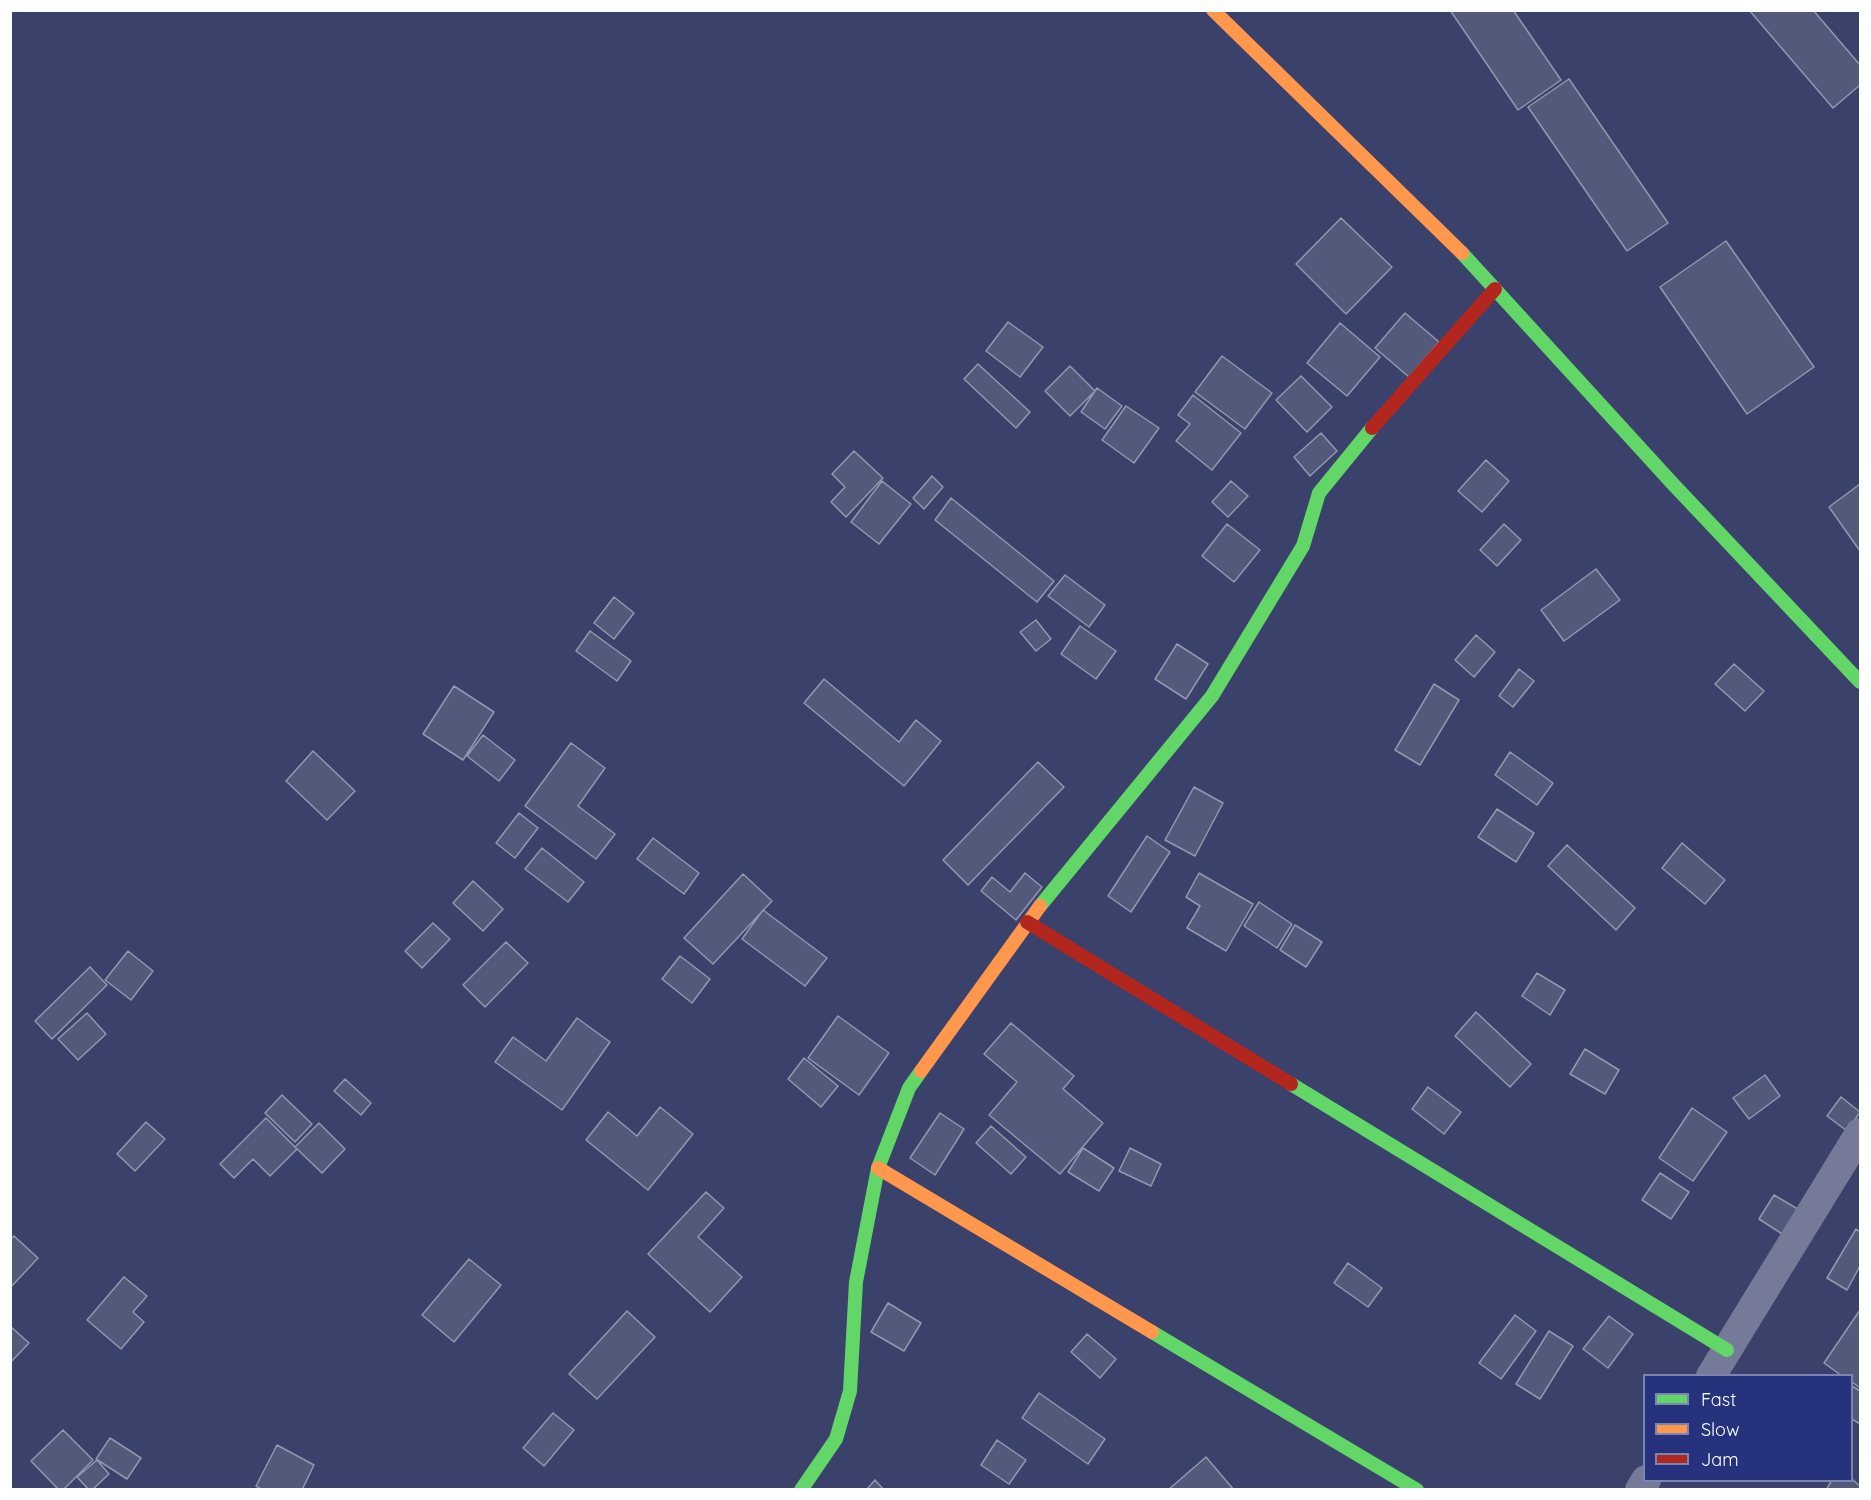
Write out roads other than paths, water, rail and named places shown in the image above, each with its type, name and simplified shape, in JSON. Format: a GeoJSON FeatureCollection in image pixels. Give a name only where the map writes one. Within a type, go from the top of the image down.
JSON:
{"type":"FeatureCollection","features":[{"type":"Feature","properties":{"kind":"street"},"geometry":{"type":"LineString","coordinates":[[1213,10],[1478,269],[1672,483],[1860,682]]}},
{"type":"Feature","properties":{"kind":"street"},"geometry":{"type":"LineString","coordinates":[[801,1490],[836,1439],[850,1391],[856,1282],[878,1168],[909,1088],[1028,922],[1212,696],[1303,546],[1319,493],[1366,434],[1495,289]]}},
{"type":"Feature","properties":{"kind":"street"},"geometry":{"type":"LineString","coordinates":[[1028,922],[1727,1350]]}},
{"type":"Feature","properties":{"kind":"street"},"geometry":{"type":"LineString","coordinates":[[1712,1374],[1860,1133]]}},
{"type":"Feature","properties":{"kind":"street"},"geometry":{"type":"LineString","coordinates":[[878,1168],[1417,1490]]}}]}
